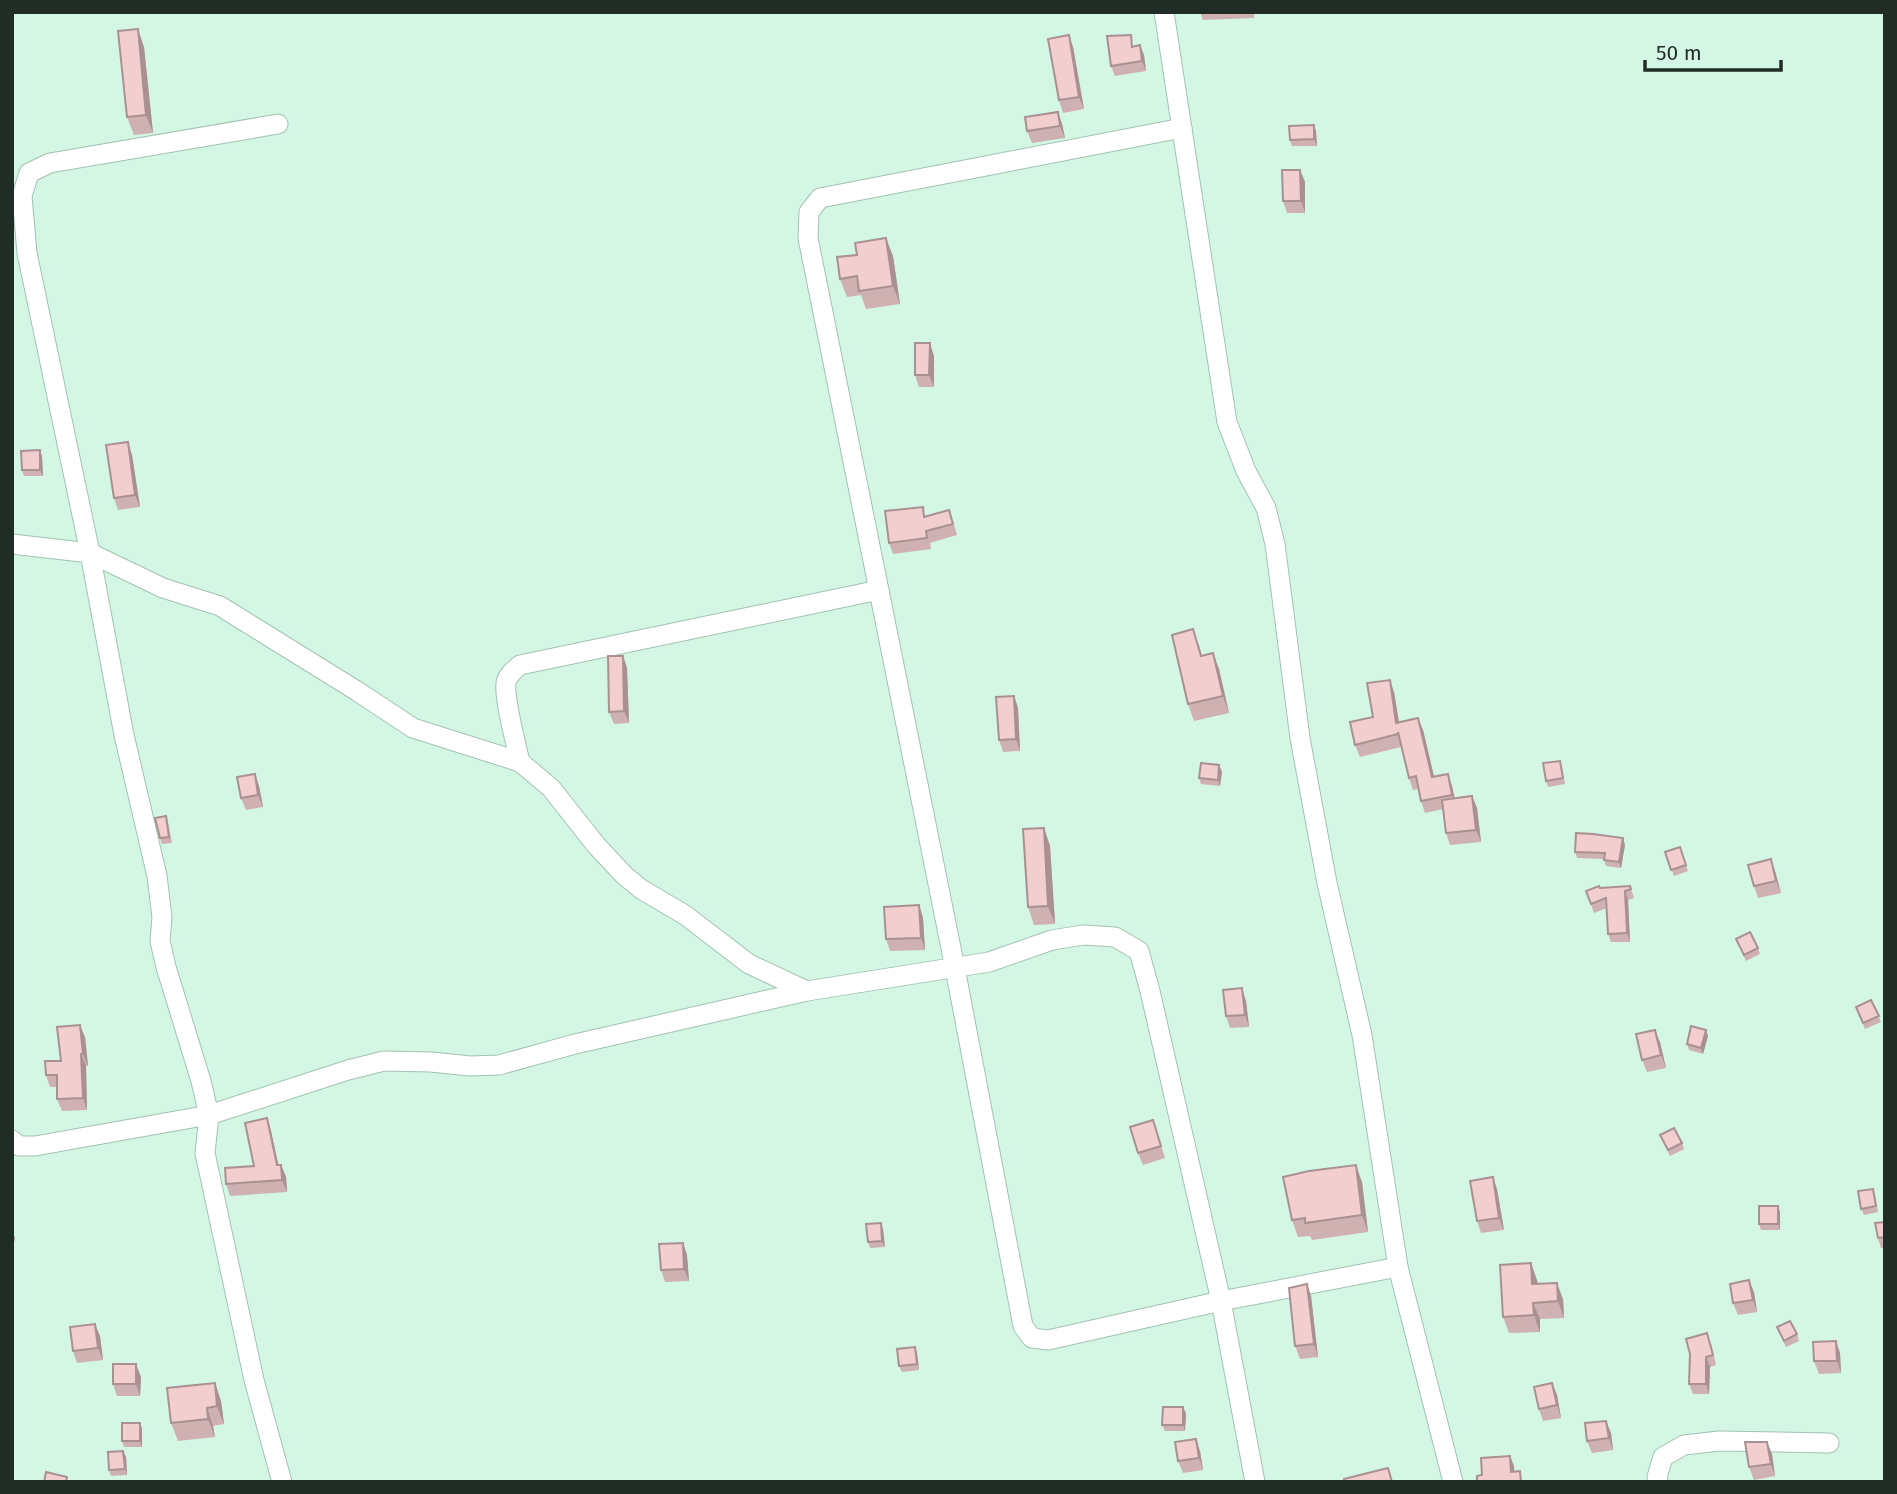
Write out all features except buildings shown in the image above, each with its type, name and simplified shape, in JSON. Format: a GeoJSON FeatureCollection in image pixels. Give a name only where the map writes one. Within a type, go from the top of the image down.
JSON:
{"type":"FeatureCollection","features":[{"type":"Feature","properties":{"kind":"street"},"geometry":{"type":"LineString","coordinates":[[1164,12],[1227,422],[1246,471],[1266,508],[1275,544],[1300,738],[1327,883],[1362,1035],[1398,1267],[1453,1482]]}},
{"type":"Feature","properties":{"kind":"street"},"geometry":{"type":"LineString","coordinates":[[278,124],[50,163],[29,173],[22,196],[27,253],[90,553],[124,735],[158,876],[162,917],[160,941],[209,1115],[205,1153],[254,1380],[282,1482]]}},
{"type":"Feature","properties":{"kind":"street"},"geometry":{"type":"LineString","coordinates":[[1182,128],[820,198],[809,212],[808,238],[955,968],[1023,1326],[1032,1338],[1048,1340],[1221,1301],[1398,1267]]}},
{"type":"Feature","properties":{"kind":"street"},"geometry":{"type":"LineString","coordinates":[[12,544],[90,553],[163,588],[220,606],[413,728],[520,762],[551,788],[596,845],[641,889],[685,915],[749,964],[807,991]]}},
{"type":"Feature","properties":{"kind":"street"},"geometry":{"type":"LineString","coordinates":[[520,762],[506,681],[520,666],[879,590]]}},
{"type":"Feature","properties":{"kind":"street"},"geometry":{"type":"LineString","coordinates":[[12,1140],[19,1146],[35,1146],[209,1115],[384,1061],[499,1065],[575,1044],[807,991],[989,962],[1052,940],[1083,935],[1115,937],[1139,951],[1150,990],[1221,1301],[1255,1482]]}},
{"type":"Feature","properties":{"kind":"street"},"geometry":{"type":"LineString","coordinates":[[1658,1482],[1663,1457],[1684,1445],[1719,1441],[1829,1443]]}}]}
